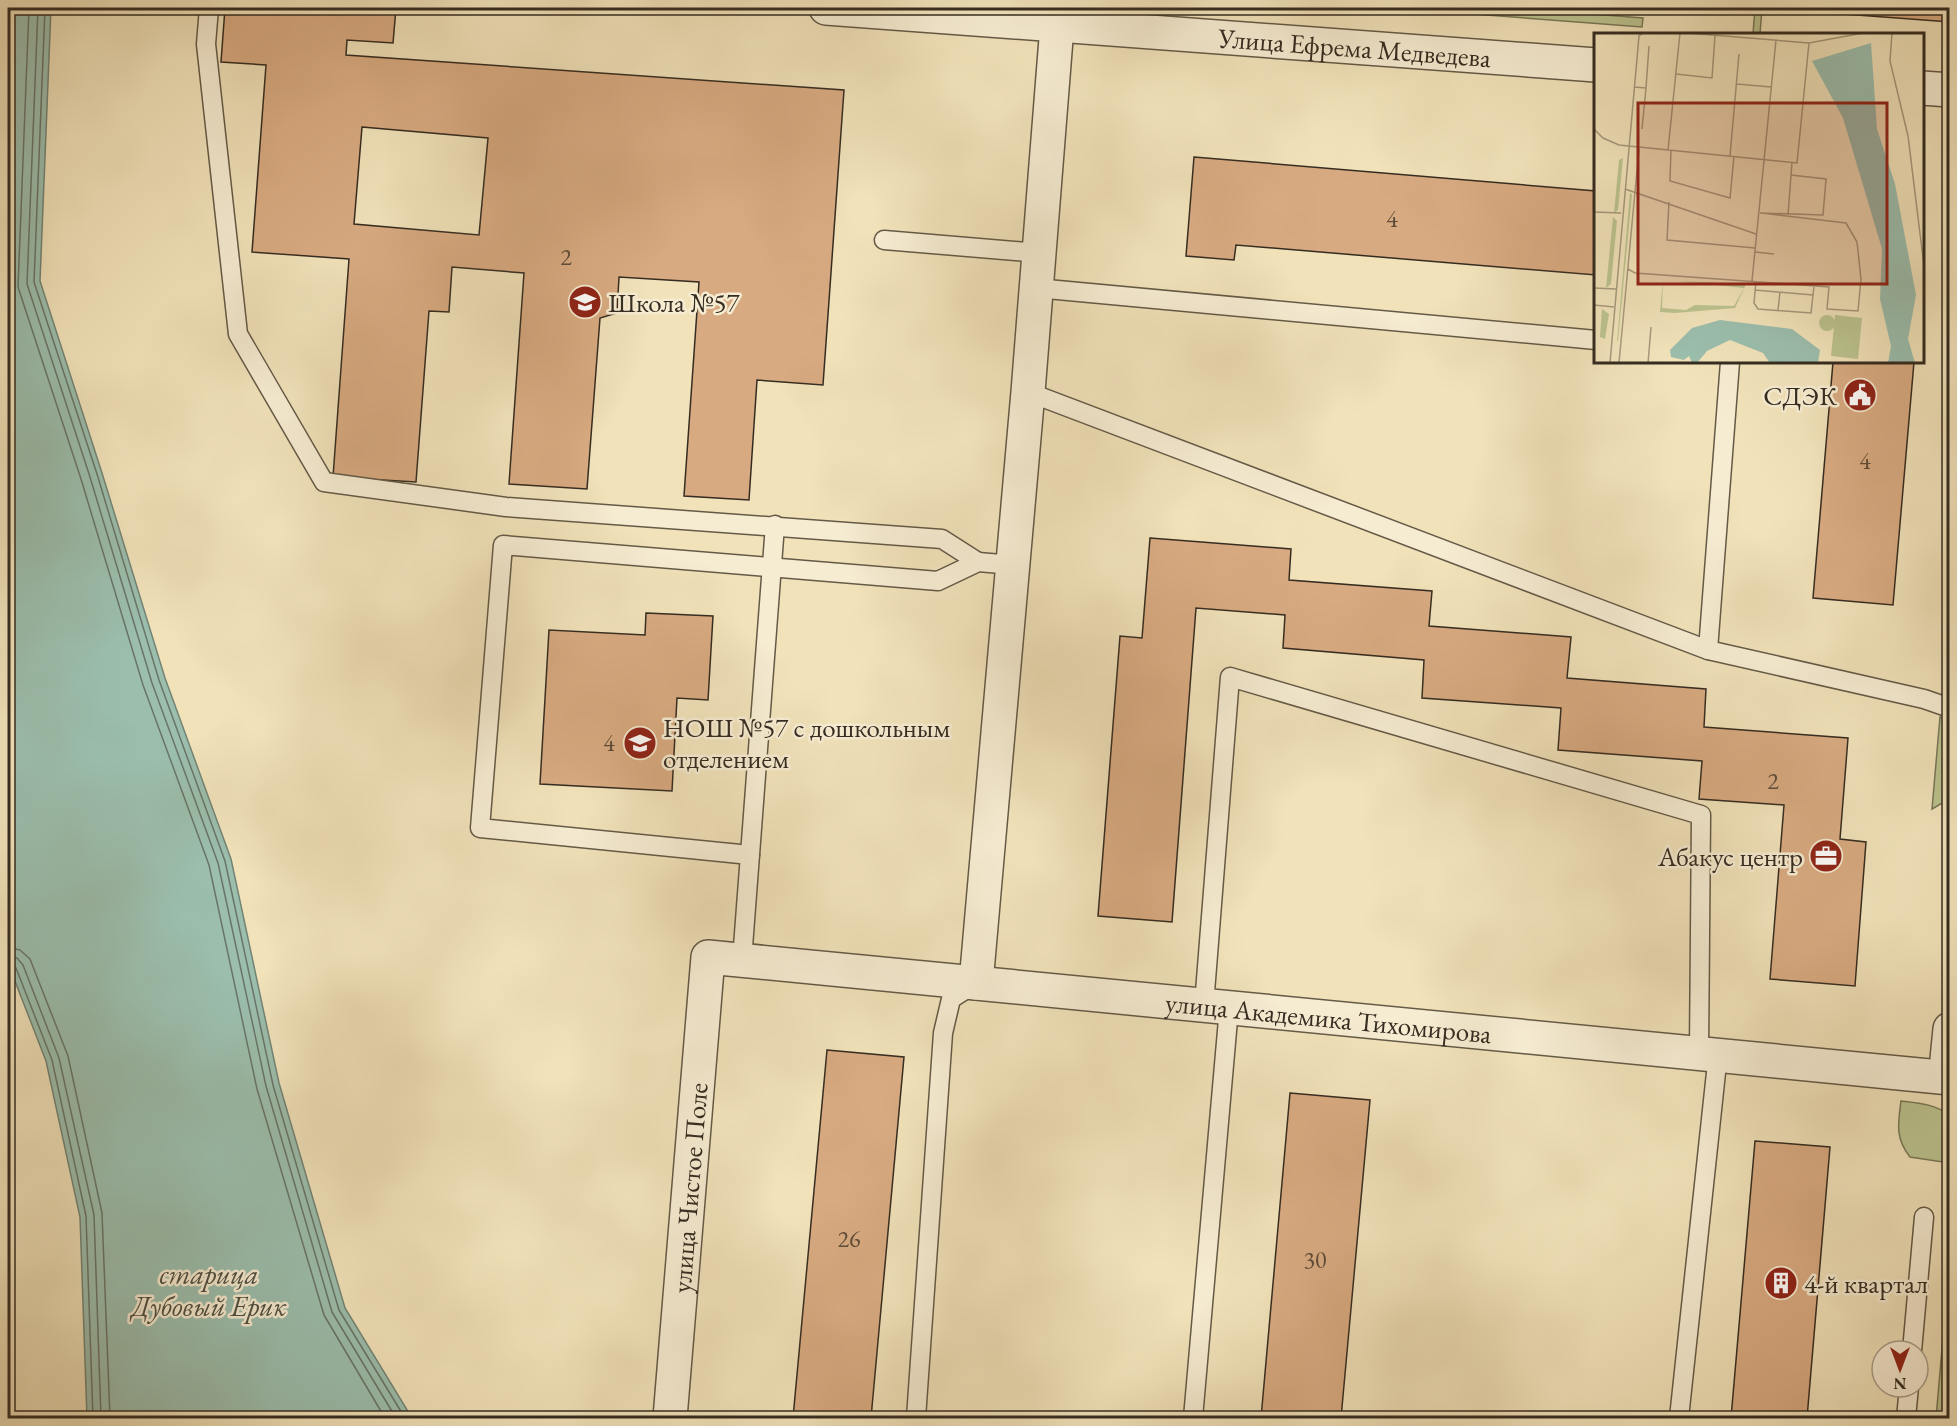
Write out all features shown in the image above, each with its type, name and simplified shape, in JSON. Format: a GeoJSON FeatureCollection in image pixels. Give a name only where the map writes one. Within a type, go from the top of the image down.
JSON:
{"type":"FeatureCollection","features":[{"type":"Feature","properties":{"kind":"street","name":"Улица Ефрема Медведева"},"geometry":{"type":"LineString","coordinates":[[826,8],[1038,19],[1594,65]]}},
{"type":"Feature","properties":{"kind":"street"},"geometry":{"type":"LineString","coordinates":[[976,983],[1039,253],[1038,19]]}},
{"type":"Feature","properties":{"kind":"street"},"geometry":{"type":"LineString","coordinates":[[1924,88],[1950,90]]}},
{"type":"Feature","properties":{"kind":"street","name":"улица Академика Тихомирова"},"geometry":{"type":"LineString","coordinates":[[708,957],[1708,1053],[1949,1055]]}},
{"type":"Feature","properties":{"kind":"street","name":"улица Чистое Поле"},"geometry":{"type":"LineString","coordinates":[[670,1419],[708,957]]}},
{"type":"Feature","properties":{"kind":"lane"},"geometry":{"type":"LineString","coordinates":[[209,8],[206,44],[238,334],[324,482],[506,507],[942,539],[978,562],[1013,565]]}},
{"type":"Feature","properties":{"kind":"lane"},"geometry":{"type":"LineString","coordinates":[[884,240],[1039,253]]}},
{"type":"Feature","properties":{"kind":"lane"},"geometry":{"type":"LineString","coordinates":[[1036,288],[1594,340]]}},
{"type":"Feature","properties":{"kind":"lane"},"geometry":{"type":"LineString","coordinates":[[1708,650],[1730,363]]}},
{"type":"Feature","properties":{"kind":"lane"},"geometry":{"type":"LineString","coordinates":[[1028,392],[1708,650],[1924,699],[1950,708]]}},
{"type":"Feature","properties":{"kind":"lane"},"geometry":{"type":"LineString","coordinates":[[742,960],[775,525]]}},
{"type":"Feature","properties":{"kind":"lane"},"geometry":{"type":"LineString","coordinates":[[750,855],[480,828],[503,545],[938,581],[978,562]]}},
{"type":"Feature","properties":{"kind":"lane"},"geometry":{"type":"LineString","coordinates":[[1193,1419],[1216,1006],[1230,677],[1701,815],[1708,1053],[1679,1419]]}},
{"type":"Feature","properties":{"kind":"lane"},"geometry":{"type":"LineString","coordinates":[[916,1419],[943,1033],[951,999],[976,983]]}},
{"type":"Feature","properties":{"kind":"lane"},"geometry":{"type":"LineString","coordinates":[[1913,1339],[1924,1217]]}},
{"type":"Feature","properties":{"kind":"lane"},"geometry":{"type":"LineString","coordinates":[[1906,1419],[1908,1399]]}},
{"type":"Feature","properties":{"kind":"green space"},"geometry":{"type":"Polygon","coordinates":[[[1394,8],[1514,8],[1643,18],[1642,27],[1394,8]]]}},
{"type":"Feature","properties":{"kind":"green space"},"geometry":{"type":"Polygon","coordinates":[[[1755,8],[1762,8],[1760,33],[1753,33],[1755,8]]]}},
{"type":"Feature","properties":{"kind":"green space"},"geometry":{"type":"Polygon","coordinates":[[[1940,717],[1949,722],[1949,799],[1932,809],[1940,717]]]}},
{"type":"Feature","properties":{"kind":"green space"},"geometry":{"type":"Polygon","coordinates":[[[1901,1101],[1932,1106],[1949,1115],[1949,1163],[1910,1157],[1900,1137],[1901,1101]]]}},
{"type":"Feature","properties":{"kind":"green space"},"geometry":{"type":"Polygon","coordinates":[[[1949,1269],[1949,1418],[1936,1418],[1949,1269]]]}},
{"type":"Feature","properties":{"kind":"water","name":"старица Дубовый Ерик"},"geometry":{"type":"Polygon","coordinates":[[[8,8],[51,8],[40,281],[165,678],[231,859],[279,1083],[345,1308],[412,1418],[87,1418],[80,1217],[46,1061],[8,963],[8,8]]]}},
{"type":"Feature","properties":{"kind":"building"},"geometry":{"type":"Polygon","coordinates":[[[225,8],[396,8],[393,43],[347,40],[346,55],[844,90],[823,385],[757,380],[749,500],[684,496],[699,282],[619,277],[617,313],[600,318],[587,489],[509,484],[524,273],[452,267],[449,312],[429,311],[416,482],[333,477],[349,259],[252,252],[266,65],[221,62],[225,8]],[[362,127],[354,224],[479,235],[488,138],[362,127]]]}},
{"type":"Feature","properties":{"kind":"building"},"geometry":{"type":"Polygon","coordinates":[[[1790,8],[1950,8],[1950,22],[1790,10],[1790,8]]]}},
{"type":"Feature","properties":{"kind":"building"},"geometry":{"type":"Polygon","coordinates":[[[1194,157],[1594,191],[1594,275],[1236,245],[1234,260],[1186,256],[1194,157]]]}},
{"type":"Feature","properties":{"kind":"building"},"geometry":{"type":"Polygon","coordinates":[[[1833,363],[1914,363],[1893,605],[1813,598],[1833,363]]]}},
{"type":"Feature","properties":{"kind":"building"},"geometry":{"type":"Polygon","coordinates":[[[1150,538],[1291,549],[1289,580],[1432,591],[1429,626],[1571,637],[1567,678],[1706,689],[1704,727],[1848,738],[1840,839],[1866,842],[1855,986],[1770,979],[1784,805],[1699,799],[1702,761],[1558,750],[1561,708],[1422,698],[1424,660],[1283,648],[1285,615],[1196,608],[1172,922],[1098,916],[1120,636],[1142,638],[1150,538]]]}},
{"type":"Feature","properties":{"kind":"building"},"geometry":{"type":"Polygon","coordinates":[[[646,613],[713,616],[708,700],[677,698],[672,791],[540,784],[549,630],[645,635],[646,613]]]}},
{"type":"Feature","properties":{"kind":"building"},"geometry":{"type":"Polygon","coordinates":[[[827,1050],[904,1057],[871,1418],[793,1418],[827,1050]]]}},
{"type":"Feature","properties":{"kind":"building"},"geometry":{"type":"Polygon","coordinates":[[[1290,1093],[1370,1100],[1341,1418],[1261,1418],[1290,1093]]]}},
{"type":"Feature","properties":{"kind":"building","name":"4-й квартал"},"geometry":{"type":"Polygon","coordinates":[[[1755,1141],[1830,1147],[1807,1418],[1731,1418],[1755,1141]]]}},
{"type":"Feature","properties":{"kind":"place","name":"Школа №57"},"geometry":{"type":"Point","coordinates":[585,302]}},
{"type":"Feature","properties":{"kind":"place","name":"СДЭК"},"geometry":{"type":"Point","coordinates":[1860,395]}},
{"type":"Feature","properties":{"kind":"place","name":"НОШ №57 с дошкольным отделением"},"geometry":{"type":"Point","coordinates":[640,743]}},
{"type":"Feature","properties":{"kind":"place","name":"Абакус центр"},"geometry":{"type":"Point","coordinates":[1826,856]}},
{"type":"Feature","properties":{"kind":"place","name":"4-й квартал"},"geometry":{"type":"Point","coordinates":[1781,1283]}}]}
